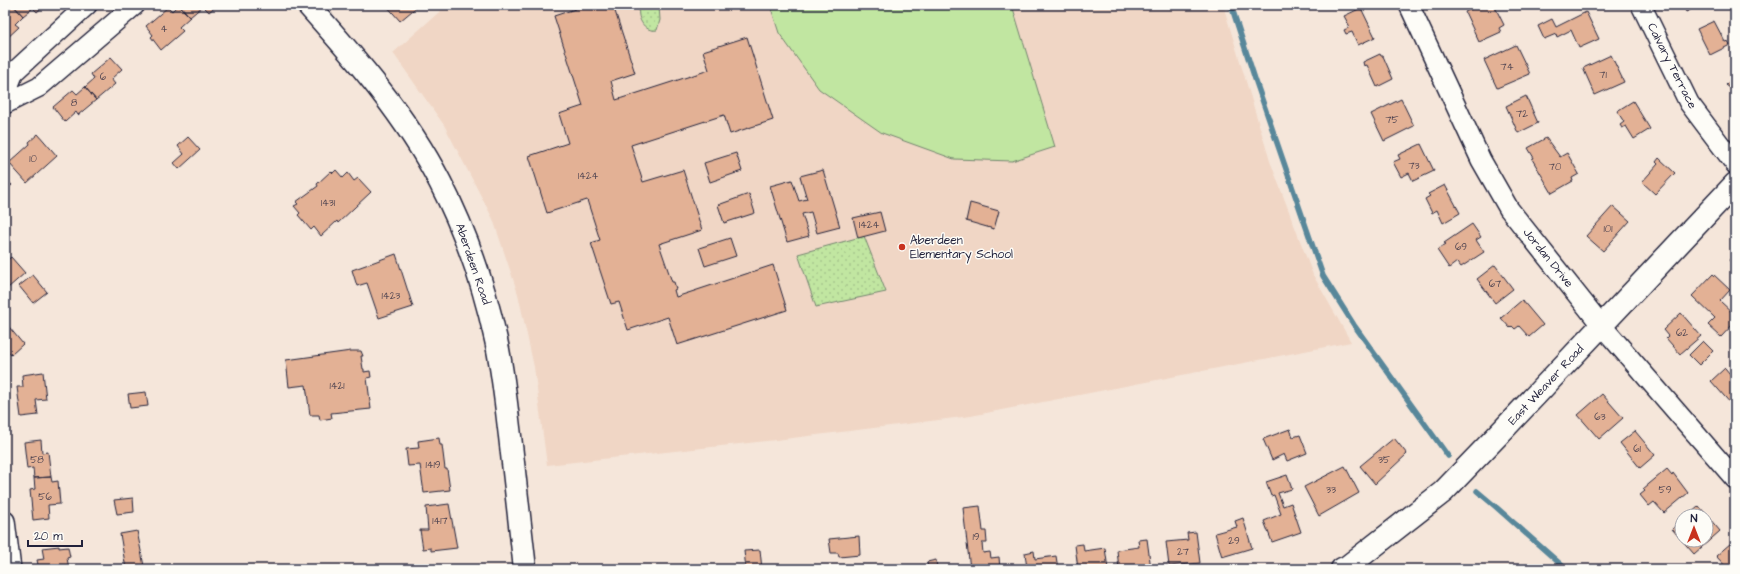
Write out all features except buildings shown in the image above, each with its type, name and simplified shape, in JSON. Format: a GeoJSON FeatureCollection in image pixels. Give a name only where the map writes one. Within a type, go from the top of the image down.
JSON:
{"type":"FeatureCollection","features":[{"type":"Feature","properties":{"kind":"main road","name":"Aberdeen Road"},"geometry":{"type":"LineString","coordinates":[[308,5],[357,61],[403,121],[439,180],[454,209],[467,242],[476,267],[496,341],[508,420],[525,569]]}},
{"type":"Feature","properties":{"kind":"main road","name":"East Weaver Road"},"geometry":{"type":"LineString","coordinates":[[1342,569],[1347,567],[1444,492],[1735,184]]}},
{"type":"Feature","properties":{"kind":"street"},"geometry":{"type":"LineString","coordinates":[[5,95],[14,72],[87,5]]}},
{"type":"Feature","properties":{"kind":"street"},"geometry":{"type":"LineString","coordinates":[[5,104],[39,87],[135,5]]}},
{"type":"Feature","properties":{"kind":"street","name":"Jordan Drive"},"geometry":{"type":"LineString","coordinates":[[1410,5],[1481,160],[1509,209],[1602,326],[1735,479]]}},
{"type":"Feature","properties":{"kind":"street","name":"Calvary Terrace"},"geometry":{"type":"LineString","coordinates":[[1641,5],[1688,103],[1735,164]]}},
{"type":"Feature","properties":{"kind":"street"},"geometry":{"type":"LineString","coordinates":[[5,521],[11,569]]}},
{"type":"Feature","properties":{"kind":"shaded area","name":"Aberdeen Elementary School"},"geometry":{"type":"Polygon","coordinates":[[[447,5],[1223,5],[1270,161],[1313,275],[1351,342],[971,416],[776,440],[547,465],[534,367],[518,294],[493,219],[444,125],[393,53],[447,5]]]}},
{"type":"Feature","properties":{"kind":"green space"},"geometry":{"type":"Polygon","coordinates":[[[640,5],[659,6],[660,20],[657,30],[648,29],[642,23],[639,14],[640,5]]]}},
{"type":"Feature","properties":{"kind":"green space"},"geometry":{"type":"Polygon","coordinates":[[[770,5],[1012,5],[1055,147],[1012,161],[954,159],[882,133],[819,89],[779,33],[770,5]]]}},
{"type":"Feature","properties":{"kind":"green space"},"geometry":{"type":"Polygon","coordinates":[[[864,236],[886,292],[816,307],[798,254],[864,236]]]}},
{"type":"Feature","properties":{"kind":"waterway"},"geometry":{"type":"LineString","coordinates":[[1231,5],[1323,276],[1354,325],[1448,456]]}},
{"type":"Feature","properties":{"kind":"waterway"},"geometry":{"type":"LineString","coordinates":[[1477,491],[1566,569]]}},
{"type":"Feature","properties":{"kind":"place","name":"Aberdeen Elementary School"},"geometry":{"type":"Point","coordinates":[902,247]}}]}
